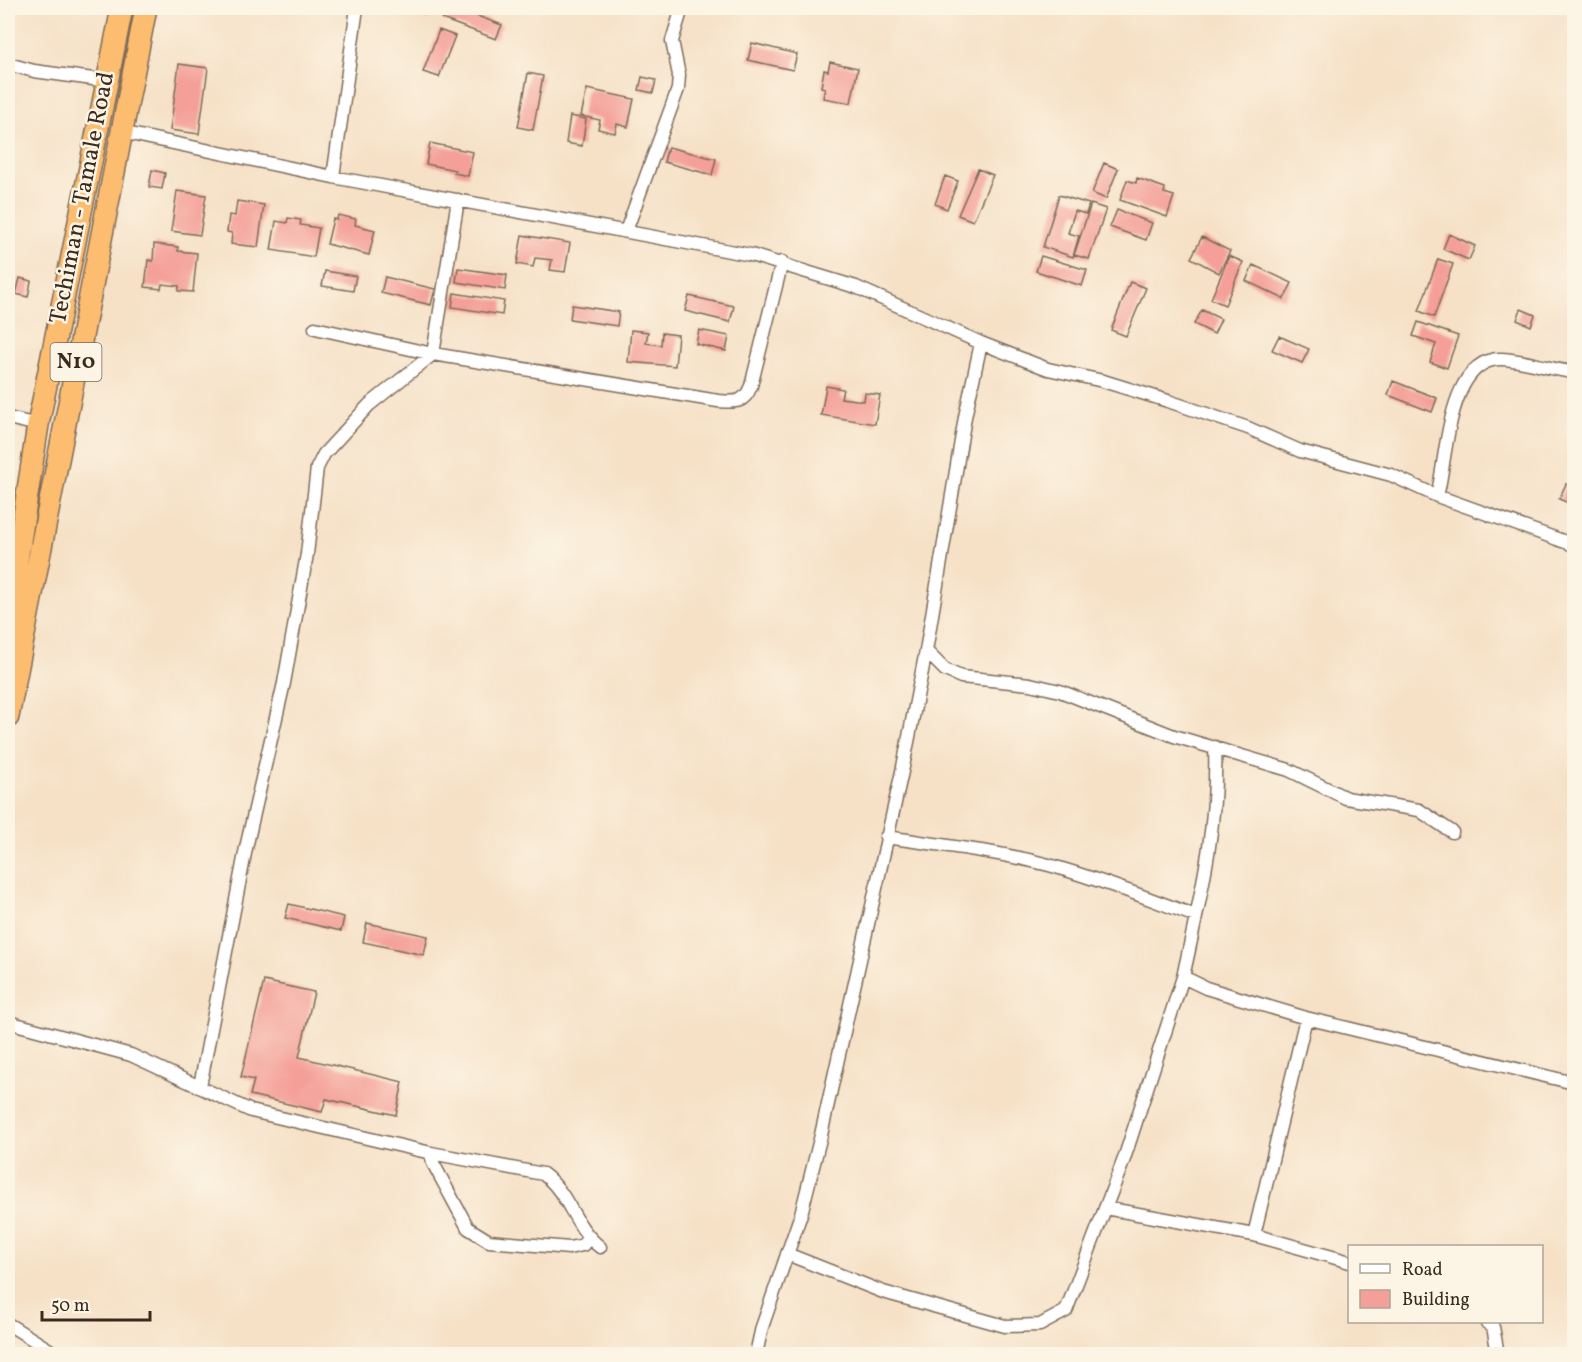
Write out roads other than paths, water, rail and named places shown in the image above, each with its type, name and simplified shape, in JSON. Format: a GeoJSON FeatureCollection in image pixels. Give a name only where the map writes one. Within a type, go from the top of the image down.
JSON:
{"type":"FeatureCollection","features":[{"type":"Feature","properties":{"kind":"highway","name":"Techiman - Tamale Road"},"geometry":{"type":"LineString","coordinates":[[8,618],[38,425],[122,8]]}},
{"type":"Feature","properties":{"kind":"highway","name":"Techiman - Tamale Road"},"geometry":{"type":"LineString","coordinates":[[8,717],[146,8]]}},
{"type":"Feature","properties":{"kind":"street"},"geometry":{"type":"LineString","coordinates":[[333,177],[357,8]]}},
{"type":"Feature","properties":{"kind":"street"},"geometry":{"type":"LineString","coordinates":[[626,231],[678,89],[679,75],[672,41],[682,8]]}},
{"type":"Feature","properties":{"kind":"street"},"geometry":{"type":"LineString","coordinates":[[8,64],[34,71],[108,81]]}},
{"type":"Feature","properties":{"kind":"street"},"geometry":{"type":"LineString","coordinates":[[121,132],[333,177],[782,262],[856,287],[981,344],[1048,369],[1103,381],[1168,401],[1248,428],[1299,452],[1391,475],[1437,496],[1575,545]]}},
{"type":"Feature","properties":{"kind":"street"},"geometry":{"type":"LineString","coordinates":[[200,1086],[246,848],[284,683],[308,554],[317,468],[324,454],[369,405],[432,354],[458,201]]}},
{"type":"Feature","properties":{"kind":"street"},"geometry":{"type":"LineString","coordinates":[[315,328],[432,354],[706,400],[740,402],[747,396],[752,386],[782,262]]}},
{"type":"Feature","properties":{"kind":"street"},"geometry":{"type":"LineString","coordinates":[[756,1354],[762,1327],[801,1214],[821,1135],[903,767],[926,651],[965,417],[981,344]]}},
{"type":"Feature","properties":{"kind":"street"},"geometry":{"type":"LineString","coordinates":[[1437,496],[1442,477],[1441,466],[1447,430],[1467,379],[1475,367],[1486,360],[1502,359],[1575,372]]}},
{"type":"Feature","properties":{"kind":"street"},"geometry":{"type":"LineString","coordinates":[[8,418],[38,425]]}},
{"type":"Feature","properties":{"kind":"street"},"geometry":{"type":"LineString","coordinates":[[926,651],[945,670],[962,677],[1030,684],[1060,692],[1152,728],[1289,770],[1346,798],[1419,810],[1452,832]]}},
{"type":"Feature","properties":{"kind":"street"},"geometry":{"type":"LineString","coordinates":[[786,1254],[883,1292],[1005,1326],[1040,1325],[1066,1311],[1124,1160],[1183,977],[1213,832],[1215,747]]}},
{"type":"Feature","properties":{"kind":"street"},"geometry":{"type":"LineString","coordinates":[[886,837],[984,850],[1046,864],[1196,916]]}},
{"type":"Feature","properties":{"kind":"street"},"geometry":{"type":"LineString","coordinates":[[1183,977],[1206,988],[1306,1018],[1575,1083]]}},
{"type":"Feature","properties":{"kind":"street"},"geometry":{"type":"LineString","coordinates":[[1254,1235],[1306,1018]]}},
{"type":"Feature","properties":{"kind":"street"},"geometry":{"type":"LineString","coordinates":[[8,1022],[131,1055],[251,1111],[431,1153],[543,1174],[557,1184],[588,1238],[600,1247]]}},
{"type":"Feature","properties":{"kind":"street"},"geometry":{"type":"LineString","coordinates":[[431,1153],[433,1164],[468,1228],[489,1241],[569,1248],[583,1245],[588,1238]]}},
{"type":"Feature","properties":{"kind":"street"},"geometry":{"type":"LineString","coordinates":[[1105,1208],[1254,1235],[1348,1261]]}},
{"type":"Feature","properties":{"kind":"street"},"geometry":{"type":"LineString","coordinates":[[1487,1323],[1493,1327],[1498,1354]]}},
{"type":"Feature","properties":{"kind":"street"},"geometry":{"type":"LineString","coordinates":[[8,1324],[56,1354]]}}]}
